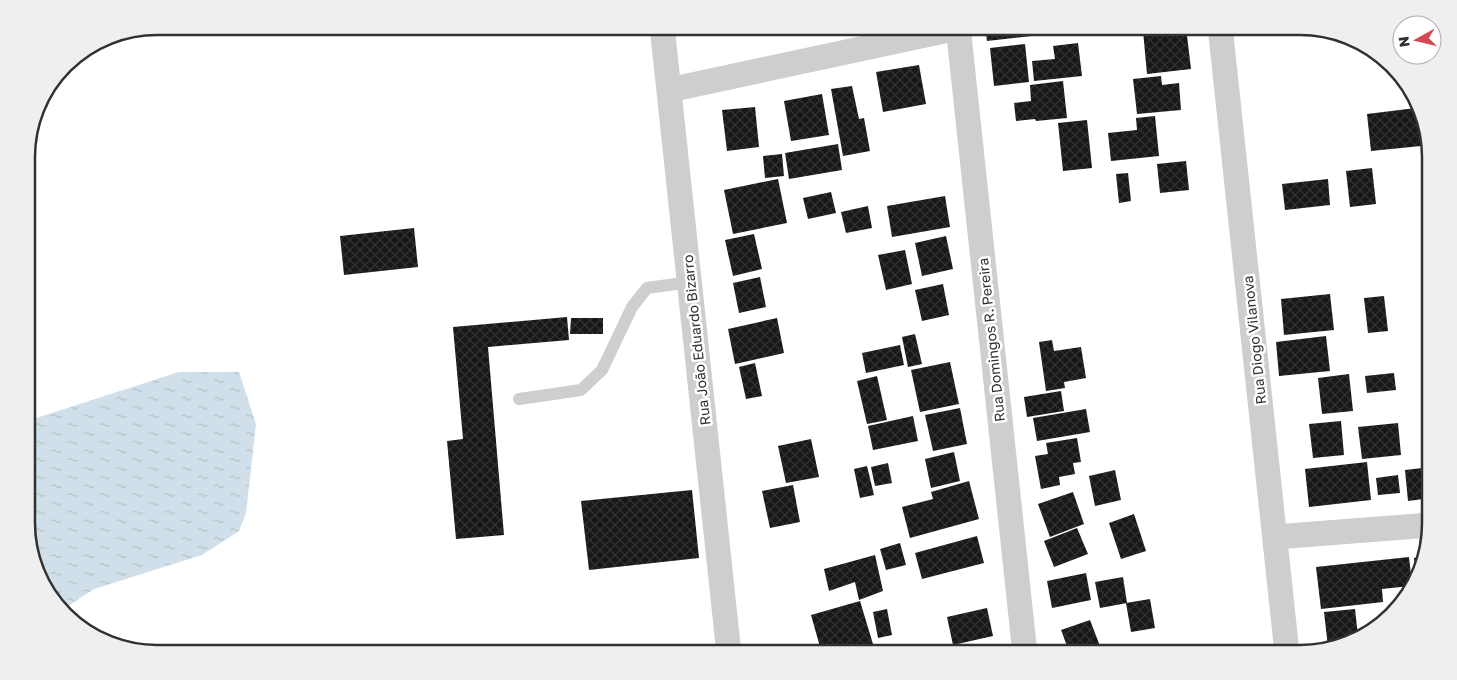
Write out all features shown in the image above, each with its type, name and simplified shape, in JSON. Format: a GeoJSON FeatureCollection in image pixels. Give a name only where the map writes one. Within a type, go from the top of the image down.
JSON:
{"type":"FeatureCollection","features":[{"type":"Feature","properties":{"kind":"street","name":"Rua João Eduardo Bizarro"},"geometry":{"type":"LineString","coordinates":[[663,35],[728,645]]}},
{"type":"Feature","properties":{"kind":"street"},"geometry":{"type":"LineString","coordinates":[[669,90],[921,35]]}},
{"type":"Feature","properties":{"kind":"street","name":"Rua Domingos R. Pereira"},"geometry":{"type":"LineString","coordinates":[[959,35],[1024,645]]}},
{"type":"Feature","properties":{"kind":"street","name":"Rua Diogo Vilanova"},"geometry":{"type":"LineString","coordinates":[[1221,35],[1286,645]]}},
{"type":"Feature","properties":{"kind":"street"},"geometry":{"type":"LineString","coordinates":[[1274,536],[1422,527]]}},
{"type":"Feature","properties":{"kind":"lane"},"geometry":{"type":"LineString","coordinates":[[519,399],[581,390],[602,370],[632,307],[646,288],[690,282]]}},
{"type":"Feature","properties":{"kind":"water"},"geometry":{"type":"Polygon","coordinates":[[[179,372],[239,372],[256,424],[246,513],[239,531],[202,555],[94,589],[68,606],[51,584],[44,570],[36,539],[35,418],[179,372]]]}},
{"type":"Feature","properties":{"kind":"building"},"geometry":{"type":"Polygon","coordinates":[[[986,35],[1040,35],[987,41],[986,35]]]}},
{"type":"Feature","properties":{"kind":"building"},"geometry":{"type":"Polygon","coordinates":[[[1143,35],[1187,35],[1191,69],[1147,74],[1143,35]]]}},
{"type":"Feature","properties":{"kind":"building"},"geometry":{"type":"Polygon","coordinates":[[[1078,43],[1082,76],[1034,81],[1032,61],[1055,59],[1053,46],[1078,43]]]}},
{"type":"Feature","properties":{"kind":"building"},"geometry":{"type":"Polygon","coordinates":[[[1025,44],[1029,82],[994,86],[990,48],[1025,44]]]}},
{"type":"Feature","properties":{"kind":"building"},"geometry":{"type":"Polygon","coordinates":[[[919,65],[926,104],[883,112],[876,72],[919,65]]]}},
{"type":"Feature","properties":{"kind":"building"},"geometry":{"type":"Polygon","coordinates":[[[1161,76],[1162,85],[1179,83],[1181,110],[1137,114],[1133,79],[1161,76]]]}},
{"type":"Feature","properties":{"kind":"building"},"geometry":{"type":"Polygon","coordinates":[[[1063,81],[1067,118],[1016,121],[1014,103],[1031,101],[1030,85],[1063,81]]]}},
{"type":"Feature","properties":{"kind":"building"},"geometry":{"type":"Polygon","coordinates":[[[852,86],[859,119],[864,118],[870,151],[843,156],[831,89],[852,86]]]}},
{"type":"Feature","properties":{"kind":"building"},"geometry":{"type":"Polygon","coordinates":[[[822,94],[829,135],[791,141],[784,101],[822,94]]]}},
{"type":"Feature","properties":{"kind":"building"},"geometry":{"type":"Polygon","coordinates":[[[755,107],[759,147],[727,151],[722,110],[755,107]]]}},
{"type":"Feature","properties":{"kind":"building"},"geometry":{"type":"Polygon","coordinates":[[[1412,108],[1418,125],[1421,146],[1371,151],[1367,114],[1412,108]]]}},
{"type":"Feature","properties":{"kind":"building"},"geometry":{"type":"Polygon","coordinates":[[[1155,116],[1159,156],[1111,161],[1108,133],[1137,130],[1136,118],[1155,116]]]}},
{"type":"Feature","properties":{"kind":"building"},"geometry":{"type":"Polygon","coordinates":[[[1087,120],[1092,168],[1063,171],[1058,123],[1087,120]]]}},
{"type":"Feature","properties":{"kind":"building"},"geometry":{"type":"Polygon","coordinates":[[[838,144],[842,170],[789,179],[785,153],[838,144]]]}},
{"type":"Feature","properties":{"kind":"building"},"geometry":{"type":"Polygon","coordinates":[[[782,154],[784,176],[765,178],[763,156],[782,154]]]}},
{"type":"Feature","properties":{"kind":"building"},"geometry":{"type":"Polygon","coordinates":[[[1186,161],[1189,190],[1160,193],[1157,164],[1186,161]]]}},
{"type":"Feature","properties":{"kind":"building"},"geometry":{"type":"Polygon","coordinates":[[[1372,168],[1376,204],[1350,207],[1346,171],[1372,168]]]}},
{"type":"Feature","properties":{"kind":"building"},"geometry":{"type":"Polygon","coordinates":[[[1128,173],[1131,201],[1119,203],[1116,174],[1128,173]]]}},
{"type":"Feature","properties":{"kind":"building"},"geometry":{"type":"Polygon","coordinates":[[[778,179],[787,223],[733,234],[724,190],[778,179]]]}},
{"type":"Feature","properties":{"kind":"building"},"geometry":{"type":"Polygon","coordinates":[[[1328,179],[1330,205],[1285,210],[1282,184],[1328,179]]]}},
{"type":"Feature","properties":{"kind":"building"},"geometry":{"type":"Polygon","coordinates":[[[831,192],[836,213],[808,219],[803,198],[831,192]]]}},
{"type":"Feature","properties":{"kind":"building"},"geometry":{"type":"Polygon","coordinates":[[[945,196],[950,227],[892,237],[887,206],[945,196]]]}},
{"type":"Feature","properties":{"kind":"building"},"geometry":{"type":"Polygon","coordinates":[[[868,206],[872,228],[846,233],[841,212],[868,206]]]}},
{"type":"Feature","properties":{"kind":"building"},"geometry":{"type":"Polygon","coordinates":[[[414,228],[418,267],[344,275],[340,236],[414,228]]]}},
{"type":"Feature","properties":{"kind":"building"},"geometry":{"type":"Polygon","coordinates":[[[754,234],[762,269],[733,276],[725,240],[754,234]]]}},
{"type":"Feature","properties":{"kind":"building"},"geometry":{"type":"Polygon","coordinates":[[[946,236],[953,269],[922,276],[915,243],[946,236]]]}},
{"type":"Feature","properties":{"kind":"building"},"geometry":{"type":"Polygon","coordinates":[[[905,250],[912,284],[886,290],[878,255],[905,250]]]}},
{"type":"Feature","properties":{"kind":"building"},"geometry":{"type":"Polygon","coordinates":[[[760,277],[766,307],[739,313],[733,283],[760,277]]]}},
{"type":"Feature","properties":{"kind":"building"},"geometry":{"type":"Polygon","coordinates":[[[943,284],[949,315],[922,321],[915,290],[943,284]]]}},
{"type":"Feature","properties":{"kind":"building"},"geometry":{"type":"Polygon","coordinates":[[[1330,294],[1334,330],[1284,335],[1281,299],[1330,294]]]}},
{"type":"Feature","properties":{"kind":"building"},"geometry":{"type":"Polygon","coordinates":[[[1384,296],[1388,331],[1368,333],[1364,298],[1384,296]]]}},
{"type":"Feature","properties":{"kind":"building"},"geometry":{"type":"Polygon","coordinates":[[[567,317],[569,340],[488,347],[504,535],[456,539],[447,441],[463,439],[453,327],[567,317]]]}},
{"type":"Feature","properties":{"kind":"building"},"geometry":{"type":"Polygon","coordinates":[[[571,318],[603,318],[603,334],[570,334],[571,318]]]}},
{"type":"Feature","properties":{"kind":"building"},"geometry":{"type":"Polygon","coordinates":[[[777,318],[784,353],[735,364],[728,329],[777,318]]]}},
{"type":"Feature","properties":{"kind":"building"},"geometry":{"type":"Polygon","coordinates":[[[915,334],[922,364],[908,367],[902,337],[915,334]]]}},
{"type":"Feature","properties":{"kind":"building"},"geometry":{"type":"Polygon","coordinates":[[[1326,336],[1330,371],[1279,376],[1276,342],[1326,336]]]}},
{"type":"Feature","properties":{"kind":"building"},"geometry":{"type":"Polygon","coordinates":[[[1052,340],[1054,351],[1081,347],[1086,378],[1064,382],[1065,388],[1046,391],[1039,342],[1052,340]]]}},
{"type":"Feature","properties":{"kind":"building"},"geometry":{"type":"Polygon","coordinates":[[[900,345],[904,365],[866,373],[862,353],[900,345]]]}},
{"type":"Feature","properties":{"kind":"building"},"geometry":{"type":"Polygon","coordinates":[[[950,362],[959,404],[920,412],[911,370],[950,362]]]}},
{"type":"Feature","properties":{"kind":"building"},"geometry":{"type":"Polygon","coordinates":[[[755,363],[762,396],[746,399],[739,367],[755,363]]]}},
{"type":"Feature","properties":{"kind":"building"},"geometry":{"type":"Polygon","coordinates":[[[1394,373],[1396,390],[1367,393],[1365,376],[1394,373]]]}},
{"type":"Feature","properties":{"kind":"building"},"geometry":{"type":"Polygon","coordinates":[[[1349,374],[1353,411],[1322,414],[1318,378],[1349,374]]]}},
{"type":"Feature","properties":{"kind":"building"},"geometry":{"type":"Polygon","coordinates":[[[877,376],[887,420],[867,424],[857,381],[877,376]]]}},
{"type":"Feature","properties":{"kind":"building"},"geometry":{"type":"Polygon","coordinates":[[[1061,391],[1064,411],[1027,417],[1024,397],[1061,391]]]}},
{"type":"Feature","properties":{"kind":"building"},"geometry":{"type":"Polygon","coordinates":[[[960,408],[967,444],[933,451],[925,415],[960,408]]]}},
{"type":"Feature","properties":{"kind":"building"},"geometry":{"type":"Polygon","coordinates":[[[1086,409],[1090,432],[1037,441],[1033,418],[1086,409]]]}},
{"type":"Feature","properties":{"kind":"building"},"geometry":{"type":"Polygon","coordinates":[[[913,416],[918,441],[873,450],[868,426],[913,416]]]}},
{"type":"Feature","properties":{"kind":"building"},"geometry":{"type":"Polygon","coordinates":[[[1341,421],[1344,455],[1313,458],[1309,424],[1341,421]]]}},
{"type":"Feature","properties":{"kind":"building"},"geometry":{"type":"Polygon","coordinates":[[[1398,423],[1401,455],[1362,459],[1358,427],[1398,423]]]}},
{"type":"Feature","properties":{"kind":"building"},"geometry":{"type":"Polygon","coordinates":[[[1077,438],[1081,462],[1073,463],[1075,474],[1059,477],[1060,485],[1041,489],[1035,456],[1048,454],[1046,443],[1077,438]]]}},
{"type":"Feature","properties":{"kind":"building"},"geometry":{"type":"Polygon","coordinates":[[[811,439],[819,477],[786,483],[778,446],[811,439]]]}},
{"type":"Feature","properties":{"kind":"building"},"geometry":{"type":"Polygon","coordinates":[[[954,452],[960,481],[931,488],[925,459],[954,452]]]}},
{"type":"Feature","properties":{"kind":"building"},"geometry":{"type":"Polygon","coordinates":[[[1367,462],[1371,500],[1309,507],[1305,469],[1367,462]]]}},
{"type":"Feature","properties":{"kind":"building"},"geometry":{"type":"Polygon","coordinates":[[[888,463],[892,483],[875,486],[871,467],[888,463]]]}},
{"type":"Feature","properties":{"kind":"building"},"geometry":{"type":"Polygon","coordinates":[[[867,466],[874,495],[860,498],[854,469],[867,466]]]}},
{"type":"Feature","properties":{"kind":"building"},"geometry":{"type":"Polygon","coordinates":[[[1422,468],[1422,499],[1408,501],[1405,470],[1422,468]]]}},
{"type":"Feature","properties":{"kind":"building"},"geometry":{"type":"Polygon","coordinates":[[[1115,470],[1121,500],[1095,506],[1089,476],[1115,470]]]}},
{"type":"Feature","properties":{"kind":"building"},"geometry":{"type":"Polygon","coordinates":[[[1398,475],[1400,493],[1378,495],[1376,478],[1398,475]]]}},
{"type":"Feature","properties":{"kind":"building"},"geometry":{"type":"Polygon","coordinates":[[[969,481],[979,519],[910,538],[902,507],[933,499],[931,492],[969,481]]]}},
{"type":"Feature","properties":{"kind":"building"},"geometry":{"type":"Polygon","coordinates":[[[793,485],[800,522],[770,528],[762,491],[793,485]]]}},
{"type":"Feature","properties":{"kind":"building"},"geometry":{"type":"Polygon","coordinates":[[[692,490],[699,558],[589,570],[581,501],[692,490]]]}},
{"type":"Feature","properties":{"kind":"building"},"geometry":{"type":"Polygon","coordinates":[[[1073,492],[1084,524],[1050,537],[1038,504],[1073,492]]]}},
{"type":"Feature","properties":{"kind":"building"},"geometry":{"type":"Polygon","coordinates":[[[1134,514],[1146,551],[1121,559],[1109,523],[1134,514]]]}},
{"type":"Feature","properties":{"kind":"building"},"geometry":{"type":"Polygon","coordinates":[[[1077,528],[1088,554],[1054,567],[1044,541],[1077,528]]]}},
{"type":"Feature","properties":{"kind":"building"},"geometry":{"type":"Polygon","coordinates":[[[977,536],[984,563],[922,579],[915,553],[977,536]]]}},
{"type":"Feature","properties":{"kind":"building"},"geometry":{"type":"Polygon","coordinates":[[[900,543],[906,565],[886,570],[880,549],[900,543]]]}},
{"type":"Feature","properties":{"kind":"building"},"geometry":{"type":"Polygon","coordinates":[[[875,555],[883,591],[859,600],[855,582],[829,591],[824,569],[875,555]]]}},
{"type":"Feature","properties":{"kind":"building"},"geometry":{"type":"Polygon","coordinates":[[[1409,557],[1411,574],[1404,587],[1382,589],[1383,602],[1321,609],[1316,567],[1409,557]]]}},
{"type":"Feature","properties":{"kind":"building"},"geometry":{"type":"Polygon","coordinates":[[[1086,573],[1091,600],[1052,608],[1047,581],[1086,573]]]}},
{"type":"Feature","properties":{"kind":"building"},"geometry":{"type":"Polygon","coordinates":[[[1123,577],[1127,603],[1100,608],[1095,582],[1123,577]]]}},
{"type":"Feature","properties":{"kind":"building"},"geometry":{"type":"Polygon","coordinates":[[[1150,599],[1155,628],[1131,632],[1126,603],[1150,599]]]}},
{"type":"Feature","properties":{"kind":"building"},"geometry":{"type":"Polygon","coordinates":[[[860,601],[873,644],[819,645],[811,615],[860,601]]]}},
{"type":"Feature","properties":{"kind":"building"},"geometry":{"type":"Polygon","coordinates":[[[987,608],[993,636],[953,645],[947,617],[987,608]]]}},
{"type":"Feature","properties":{"kind":"building"},"geometry":{"type":"Polygon","coordinates":[[[887,609],[892,635],[878,638],[873,612],[887,609]]]}},
{"type":"Feature","properties":{"kind":"building"},"geometry":{"type":"Polygon","coordinates":[[[1355,609],[1357,630],[1327,642],[1324,612],[1355,609]]]}},
{"type":"Feature","properties":{"kind":"building"},"geometry":{"type":"Polygon","coordinates":[[[1090,620],[1100,645],[1067,645],[1061,630],[1090,620]]]}}]}
